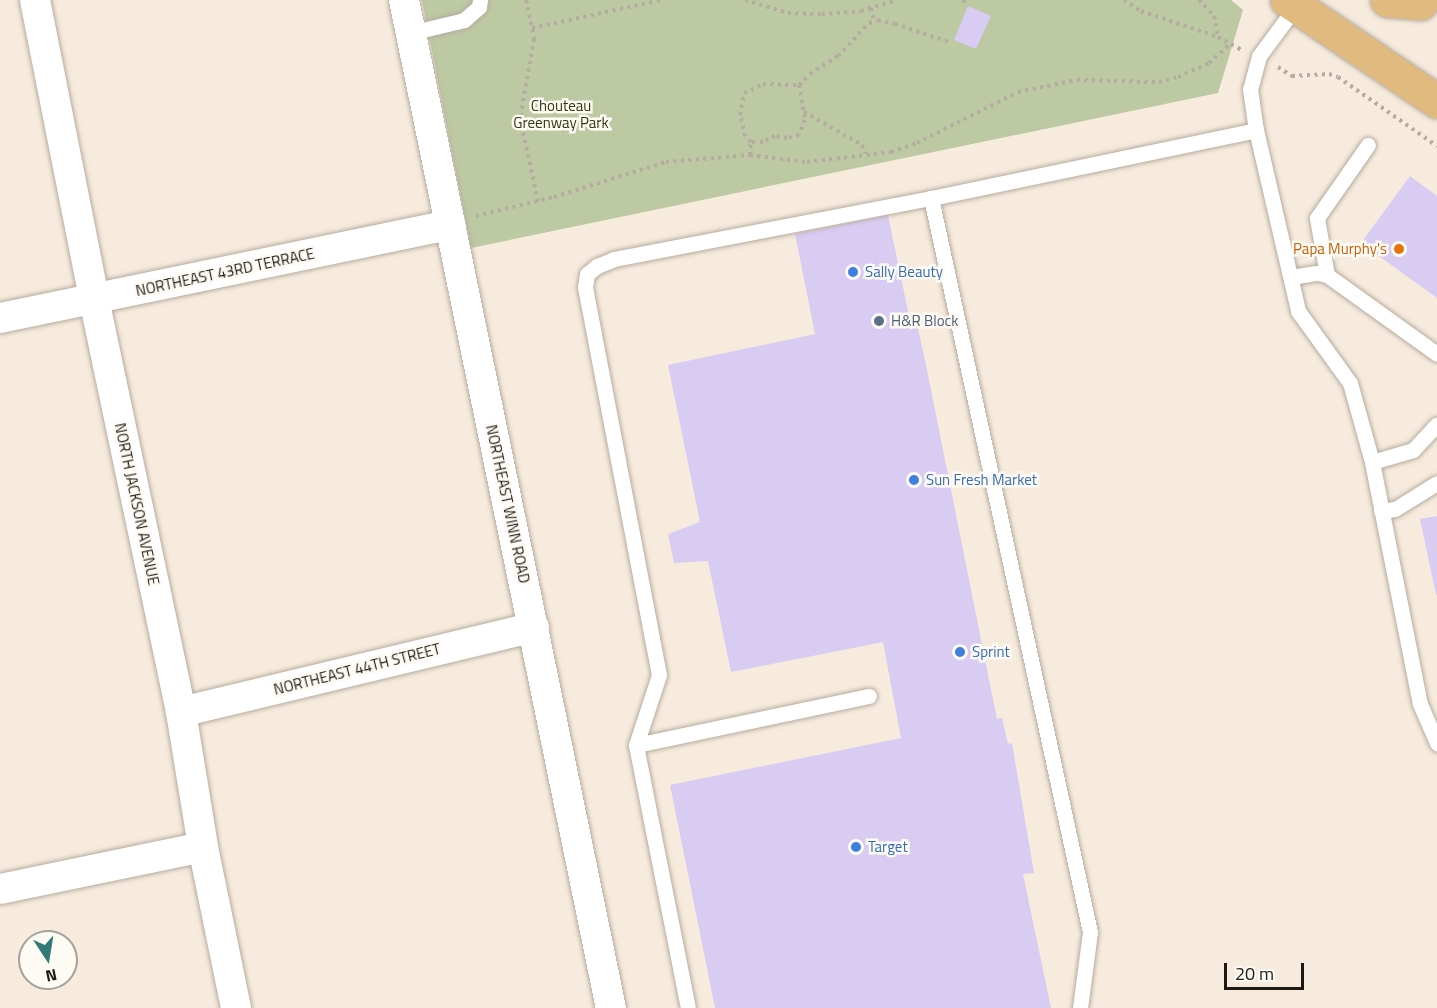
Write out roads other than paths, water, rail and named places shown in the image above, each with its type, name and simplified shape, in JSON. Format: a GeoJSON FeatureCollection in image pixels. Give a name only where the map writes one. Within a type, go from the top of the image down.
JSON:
{"type":"FeatureCollection","features":[{"type":"Feature","properties":{"kind":"main road"},"geometry":{"type":"LineString","coordinates":[[1387,0],[1425,6]]}},
{"type":"Feature","properties":{"kind":"main road"},"geometry":{"type":"LineString","coordinates":[[1298,2],[1437,101]]}},
{"type":"Feature","properties":{"kind":"street","name":"NORTH JACKSON AVENUE"},"geometry":{"type":"LineString","coordinates":[[35,0],[94,299],[181,712],[203,848],[236,1008]]}},
{"type":"Feature","properties":{"kind":"street","name":"NORTHEAST WINN ROAD"},"geometry":{"type":"LineString","coordinates":[[404,0],[611,1008]]}},
{"type":"Feature","properties":{"kind":"street","name":"NORTHEAST 43RD TERRACE"},"geometry":{"type":"LineString","coordinates":[[0,318],[450,225]]}},
{"type":"Feature","properties":{"kind":"street","name":"NORTHEAST 44TH STREET"},"geometry":{"type":"LineString","coordinates":[[181,712],[534,627]]}},
{"type":"Feature","properties":{"kind":"street"},"geometry":{"type":"LineString","coordinates":[[0,889],[203,848]]}},
{"type":"Feature","properties":{"kind":"lane"},"geometry":{"type":"LineString","coordinates":[[410,33],[464,20],[479,7],[480,0]]}},
{"type":"Feature","properties":{"kind":"lane"},"geometry":{"type":"LineString","coordinates":[[1298,2],[1259,56],[1250,89],[1256,130],[1298,311],[1350,383],[1372,462],[1420,704],[1437,743]]}},
{"type":"Feature","properties":{"kind":"lane"},"geometry":{"type":"LineString","coordinates":[[687,1008],[636,745],[659,675],[585,287],[587,274],[597,266],[614,259],[931,198],[1256,130]]}},
{"type":"Feature","properties":{"kind":"lane"},"geometry":{"type":"LineString","coordinates":[[1327,275],[1317,218],[1368,145]]}},
{"type":"Feature","properties":{"kind":"lane"},"geometry":{"type":"LineString","coordinates":[[931,198],[1090,932],[1080,1008]]}},
{"type":"Feature","properties":{"kind":"lane"},"geometry":{"type":"LineString","coordinates":[[1291,277],[1317,273],[1327,275],[1437,354]]}},
{"type":"Feature","properties":{"kind":"lane"},"geometry":{"type":"LineString","coordinates":[[1372,462],[1413,450],[1437,423]]}},
{"type":"Feature","properties":{"kind":"lane"},"geometry":{"type":"LineString","coordinates":[[1381,511],[1395,509],[1437,483]]}},
{"type":"Feature","properties":{"kind":"lane"},"geometry":{"type":"LineString","coordinates":[[636,745],[869,696]]}},
{"type":"Feature","properties":{"kind":"place","name":"Papa Murphy's"},"geometry":{"type":"Point","coordinates":[1399,249]}},
{"type":"Feature","properties":{"kind":"place","name":"Sally Beauty"},"geometry":{"type":"Point","coordinates":[853,272]}},
{"type":"Feature","properties":{"kind":"place","name":"H&R Block"},"geometry":{"type":"Point","coordinates":[879,321]}},
{"type":"Feature","properties":{"kind":"place","name":"Sun Fresh Market"},"geometry":{"type":"Point","coordinates":[914,480]}},
{"type":"Feature","properties":{"kind":"place","name":"Sprint"},"geometry":{"type":"Point","coordinates":[960,652]}},
{"type":"Feature","properties":{"kind":"place","name":"Target"},"geometry":{"type":"Point","coordinates":[856,847]}},
{"type":"Feature","properties":{"kind":"park label","name":"Chouteau Greenway Park"},"geometry":{"type":"Point","coordinates":[561,114]}}]}
